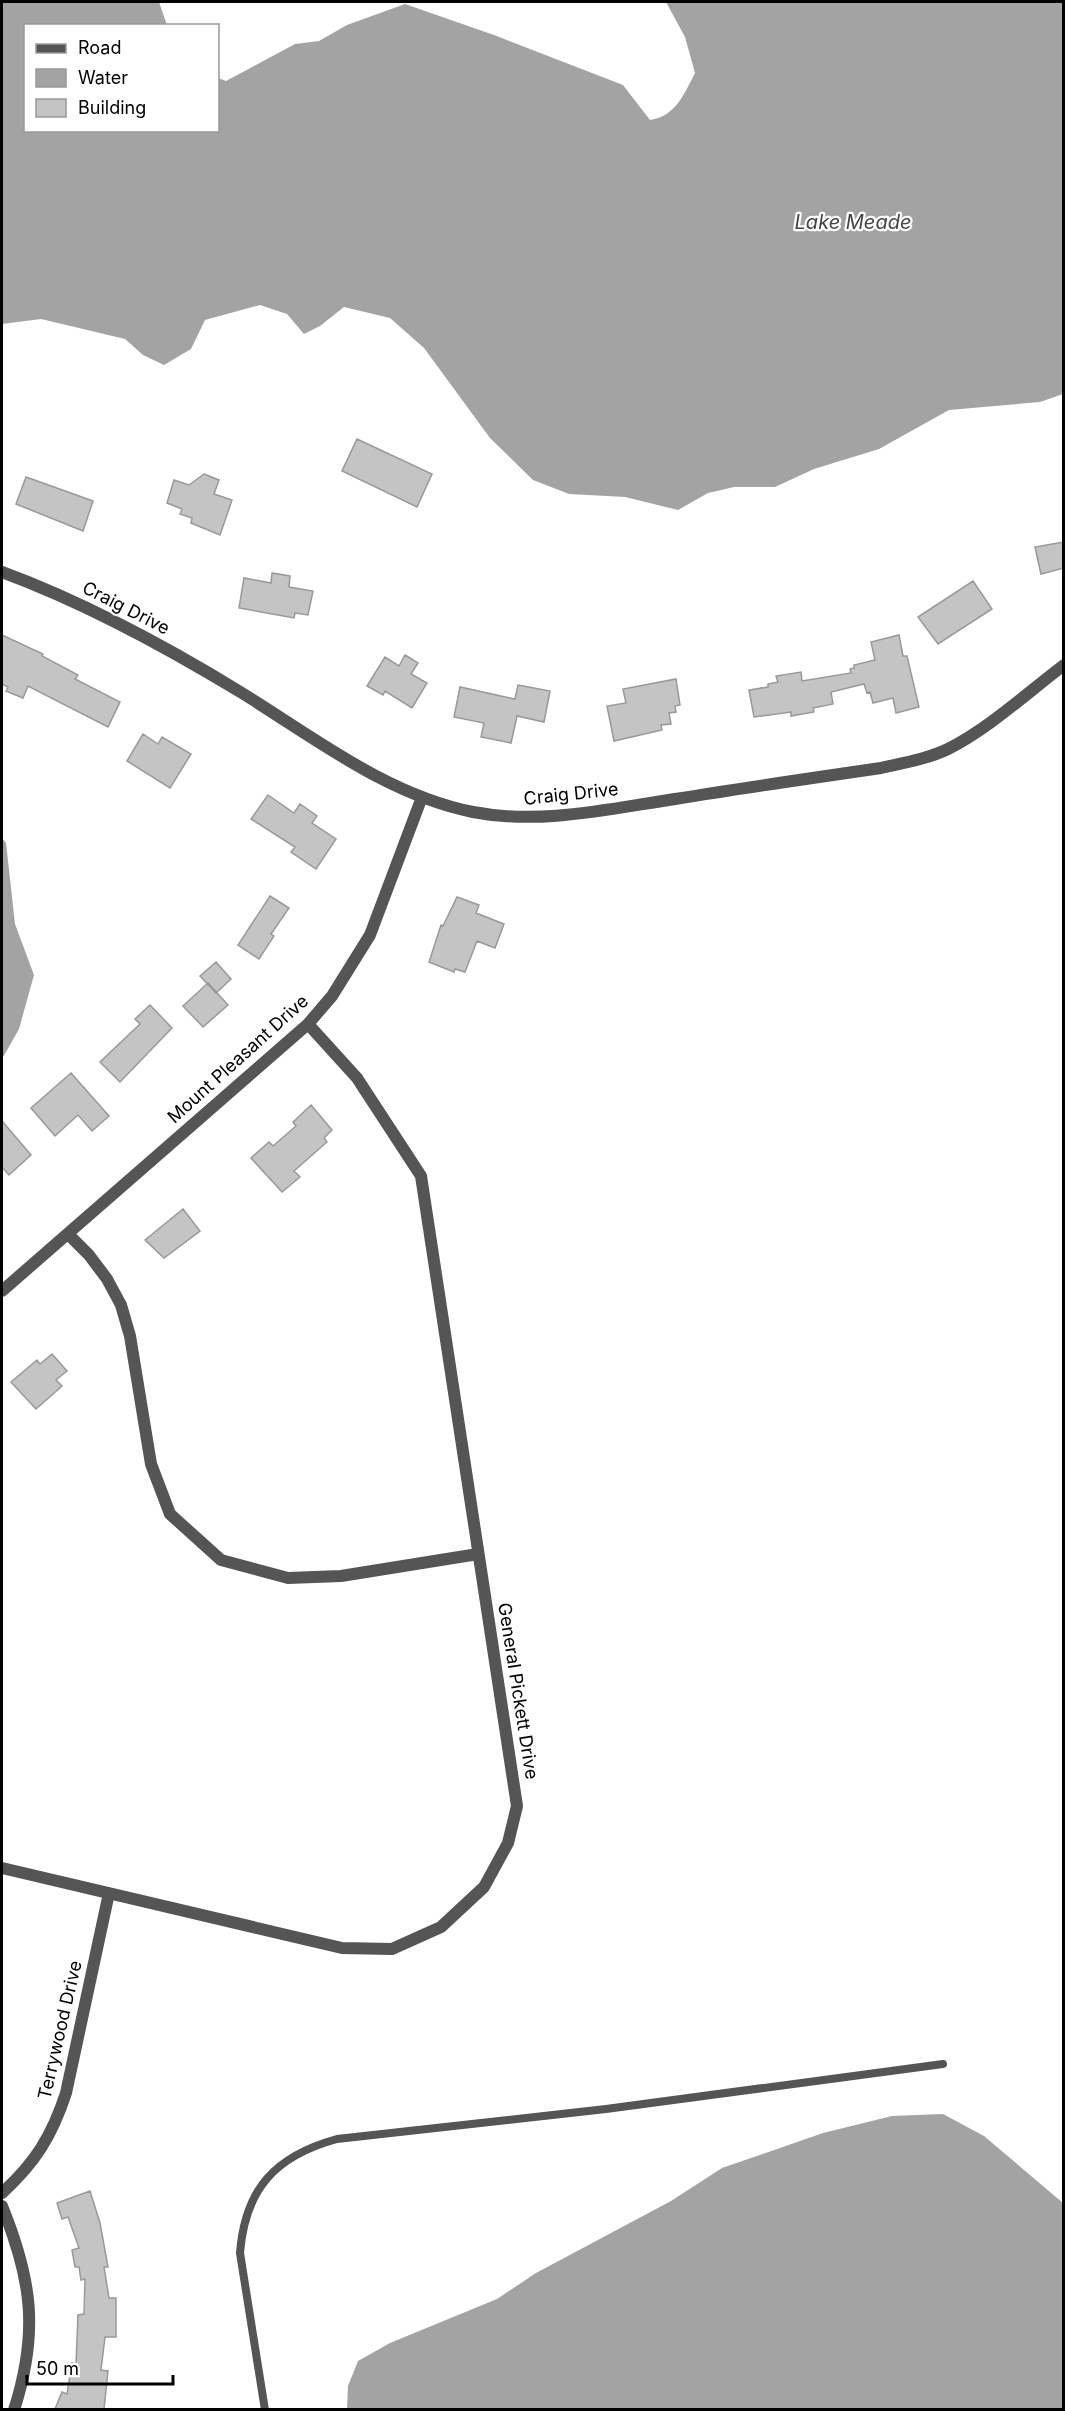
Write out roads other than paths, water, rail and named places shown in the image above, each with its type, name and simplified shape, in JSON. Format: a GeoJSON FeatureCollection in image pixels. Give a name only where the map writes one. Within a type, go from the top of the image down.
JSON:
{"type":"FeatureCollection","features":[{"type":"Feature","properties":{"kind":"street","name":"Craig Drive"},"geometry":{"type":"LineString","coordinates":[[2,572],[48,589],[145,636],[210,673],[335,752],[422,797],[475,812],[510,817],[547,817],[881,768],[914,761],[947,749],[976,732],[1064,665]]}},
{"type":"Feature","properties":{"kind":"street","name":"Mount Pleasant Drive"},"geometry":{"type":"LineString","coordinates":[[2,1291],[308,1024],[332,996],[370,935],[422,797]]}},
{"type":"Feature","properties":{"kind":"street","name":"General Pickett Drive"},"geometry":{"type":"LineString","coordinates":[[2,1868],[342,1948],[392,1949],[441,1927],[484,1887],[508,1843],[517,1806],[421,1176],[357,1078],[308,1024]]}},
{"type":"Feature","properties":{"kind":"street"},"geometry":{"type":"LineString","coordinates":[[68,1234],[89,1255],[107,1279],[121,1305],[130,1336],[151,1464],[170,1514],[221,1560],[288,1578],[341,1576],[478,1554]]}},
{"type":"Feature","properties":{"kind":"street","name":"Terrywood Drive"},"geometry":{"type":"LineString","coordinates":[[2,2193],[37,2156],[58,2116],[66,2093],[109,1893]]}},
{"type":"Feature","properties":{"kind":"street"},"geometry":{"type":"LineString","coordinates":[[2,2206],[23,2267],[29,2298],[28,2356],[14,2409]]}},
{"type":"Feature","properties":{"kind":"lane"},"geometry":{"type":"LineString","coordinates":[[265,2409],[240,2253],[242,2230],[248,2208],[259,2188],[274,2170],[293,2156],[337,2139],[606,2109],[943,2064]]}},
{"type":"Feature","properties":{"kind":"water","name":"Lake Meade"},"geometry":{"type":"Polygon","coordinates":[[[2,2],[159,2],[167,24],[24,24],[24,132],[219,132],[219,78],[226,81],[295,44],[319,41],[347,25],[405,4],[494,35],[623,85],[650,120],[659,118],[673,109],[695,73],[685,37],[666,2],[1063,2],[1063,394],[1040,402],[949,410],[879,449],[814,469],[775,487],[734,487],[708,493],[678,510],[625,497],[569,494],[533,480],[490,438],[424,348],[390,318],[344,307],[320,326],[304,334],[287,314],[260,305],[205,320],[191,349],[164,365],[143,355],[125,339],[41,319],[2,324],[2,2]]]}},
{"type":"Feature","properties":{"kind":"water"},"geometry":{"type":"Polygon","coordinates":[[[2,838],[6,843],[15,924],[34,975],[19,1029],[2,1059],[2,838]]]}},
{"type":"Feature","properties":{"kind":"water"},"geometry":{"type":"Polygon","coordinates":[[[943,2114],[984,2136],[1063,2203],[1063,2409],[347,2409],[348,2386],[358,2361],[390,2343],[497,2299],[536,2273],[671,2201],[722,2168],[823,2133],[892,2116],[943,2114]]]}}]}
